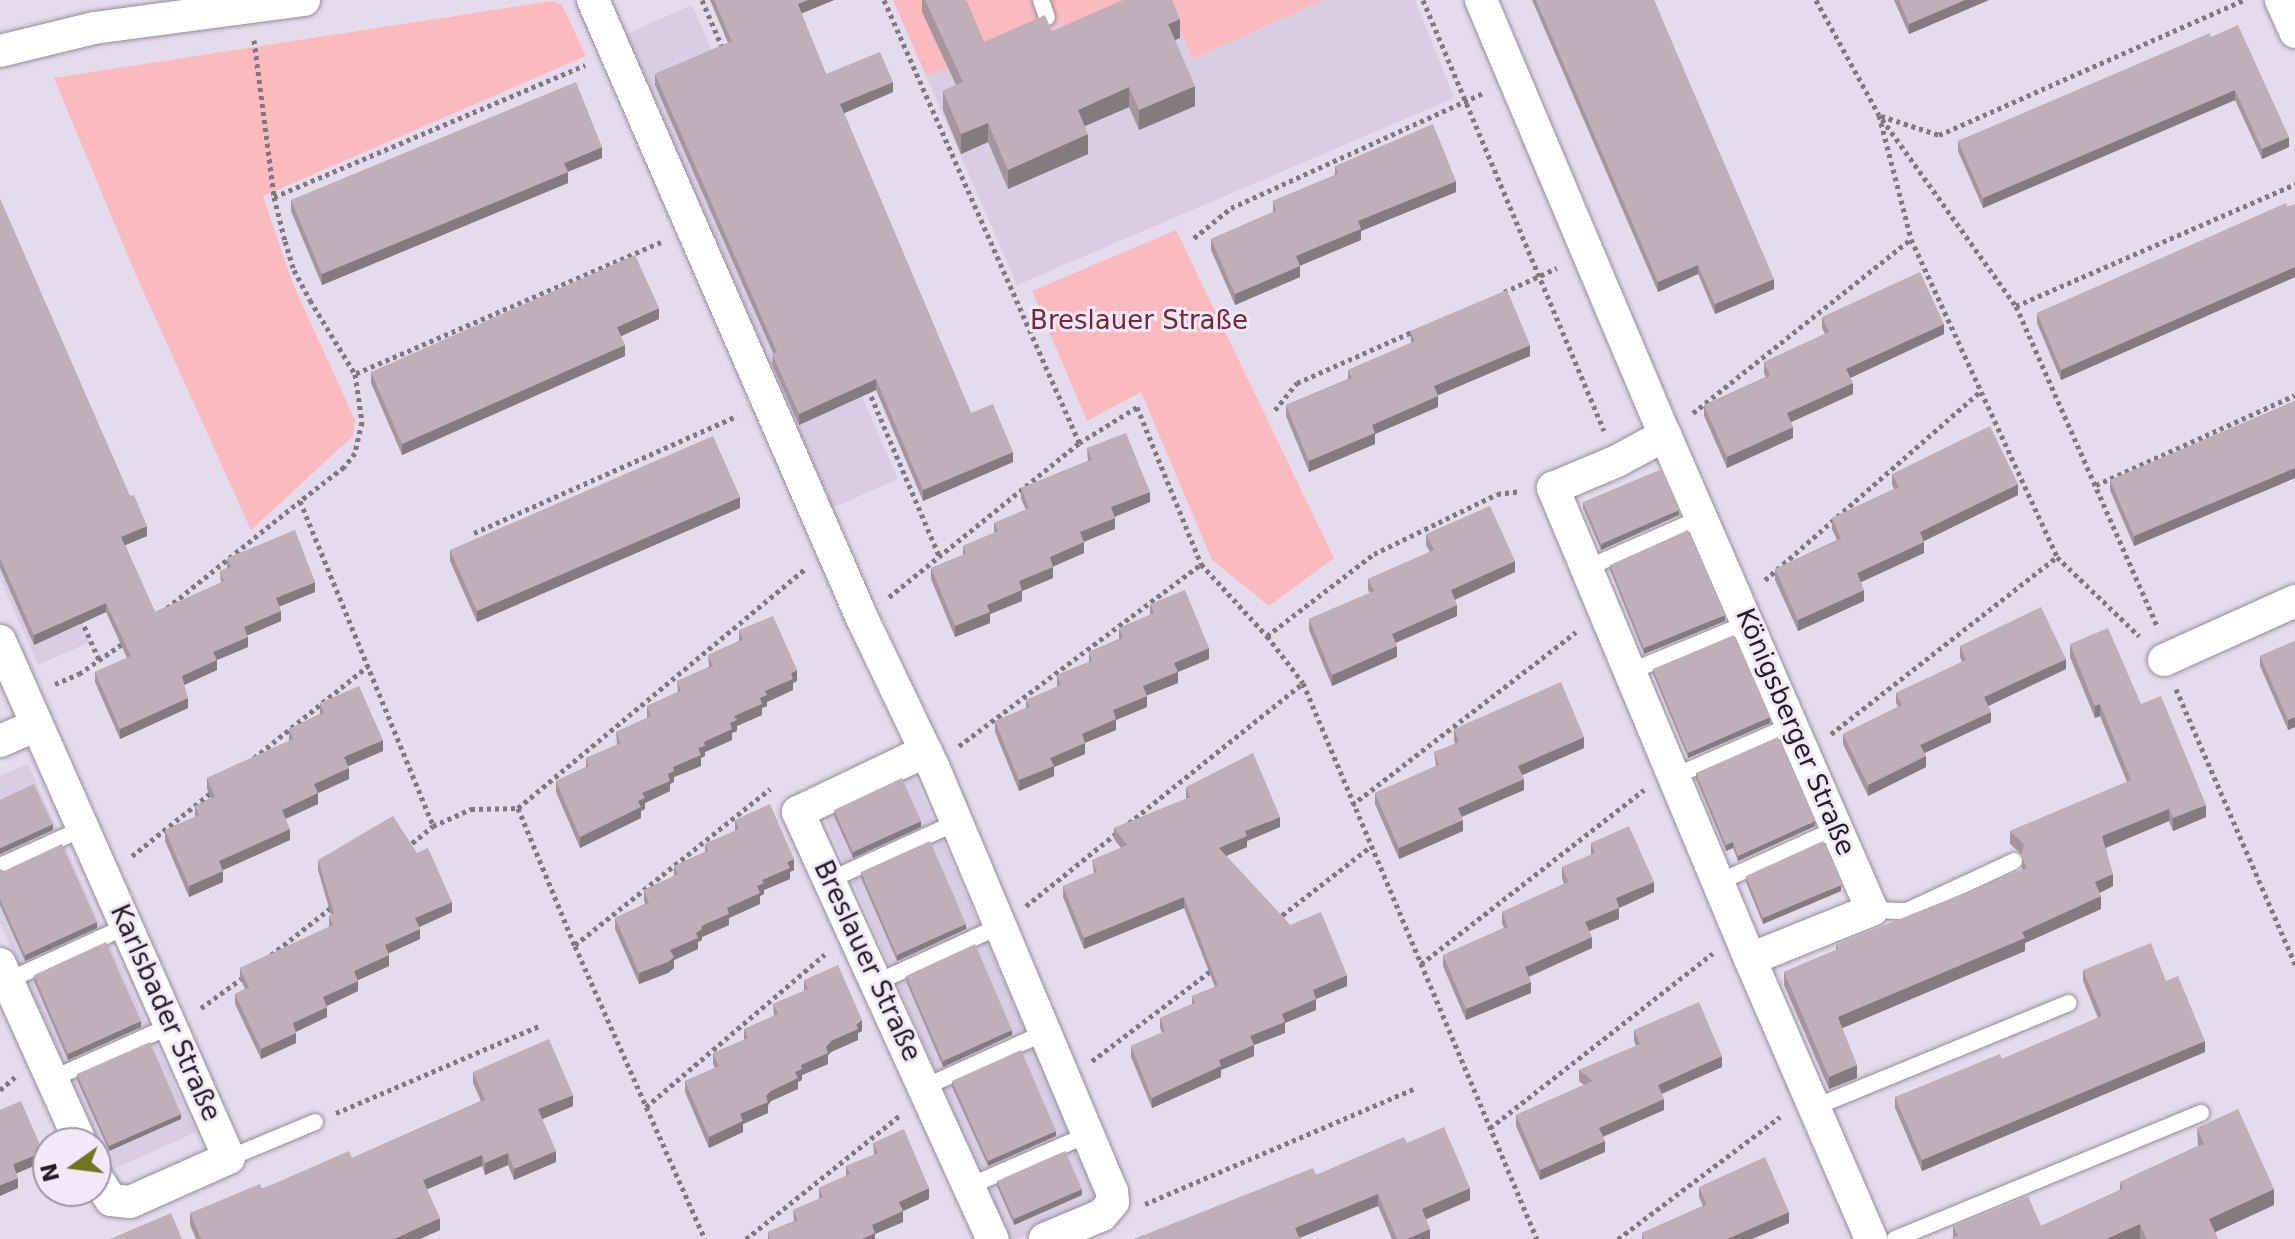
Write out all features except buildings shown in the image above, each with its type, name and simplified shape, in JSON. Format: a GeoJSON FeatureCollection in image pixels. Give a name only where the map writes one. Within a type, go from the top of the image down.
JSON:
{"type":"FeatureCollection","features":[{"type":"Feature","properties":{"kind":"street"},"geometry":{"type":"LineString","coordinates":[[0,51],[94,28],[232,5],[304,0]]}},
{"type":"Feature","properties":{"kind":"street"},"geometry":{"type":"LineString","coordinates":[[593,0],[862,618],[930,759],[1112,1191],[1109,1210],[1045,1239]]}},
{"type":"Feature","properties":{"kind":"street","name":"Königsberger Straße"},"geometry":{"type":"LineString","coordinates":[[1481,0],[1665,435],[1872,910]]}},
{"type":"Feature","properties":{"kind":"street"},"geometry":{"type":"LineString","coordinates":[[2281,0],[2295,32]]}},
{"type":"Feature","properties":{"kind":"street"},"geometry":{"type":"LineString","coordinates":[[1665,435],[1617,461],[1553,488],[1717,883],[1871,1239]]}},
{"type":"Feature","properties":{"kind":"street"},"geometry":{"type":"LineString","coordinates":[[2167,659],[2295,601]]}},
{"type":"Feature","properties":{"kind":"street","name":"Karlsbader Straße"},"geometry":{"type":"LineString","coordinates":[[0,641],[229,1158]]}},
{"type":"Feature","properties":{"kind":"street"},"geometry":{"type":"LineString","coordinates":[[0,741],[31,710]]}},
{"type":"Feature","properties":{"kind":"street"},"geometry":{"type":"LineString","coordinates":[[798,812],[930,759]]}},
{"type":"Feature","properties":{"kind":"street","name":"Breslauer Straße"},"geometry":{"type":"LineString","coordinates":[[798,812],[993,1239]]}},
{"type":"Feature","properties":{"kind":"street"},"geometry":{"type":"LineString","coordinates":[[1744,946],[1872,910]]}},
{"type":"Feature","properties":{"kind":"street"},"geometry":{"type":"LineString","coordinates":[[4,972],[74,1127]]}},
{"type":"Feature","properties":{"kind":"street"},"geometry":{"type":"LineString","coordinates":[[112,1200],[130,1202],[229,1158]]}},
{"type":"Feature","properties":{"kind":"lane"},"geometry":{"type":"LineString","coordinates":[[1041,0],[1047,17]]}},
{"type":"Feature","properties":{"kind":"lane"},"geometry":{"type":"LineString","coordinates":[[1587,568],[1703,517]]}},
{"type":"Feature","properties":{"kind":"lane"},"geometry":{"type":"LineString","coordinates":[[1629,672],[1744,612]]}},
{"type":"Feature","properties":{"kind":"lane"},"geometry":{"type":"LineString","coordinates":[[1673,777],[1792,725]]}},
{"type":"Feature","properties":{"kind":"lane"},"geometry":{"type":"LineString","coordinates":[[830,880],[955,823]]}},
{"type":"Feature","properties":{"kind":"lane"},"geometry":{"type":"LineString","coordinates":[[1717,883],[1838,828]]}},
{"type":"Feature","properties":{"kind":"lane"},"geometry":{"type":"LineString","coordinates":[[0,866],[82,829]]}},
{"type":"Feature","properties":{"kind":"lane"},"geometry":{"type":"LineString","coordinates":[[1872,910],[1907,911],[2014,861]]}},
{"type":"Feature","properties":{"kind":"lane"},"geometry":{"type":"LineString","coordinates":[[878,982],[1000,926]]}},
{"type":"Feature","properties":{"kind":"lane"},"geometry":{"type":"LineString","coordinates":[[4,972],[125,927]]}},
{"type":"Feature","properties":{"kind":"lane"},"geometry":{"type":"LineString","coordinates":[[1815,1107],[2068,1003]]}},
{"type":"Feature","properties":{"kind":"lane"},"geometry":{"type":"LineString","coordinates":[[52,1079],[172,1025]]}},
{"type":"Feature","properties":{"kind":"lane"},"geometry":{"type":"LineString","coordinates":[[927,1089],[1044,1033]]}},
{"type":"Feature","properties":{"kind":"lane"},"geometry":{"type":"LineString","coordinates":[[1895,1239],[2201,1113]]}},
{"type":"Feature","properties":{"kind":"lane"},"geometry":{"type":"LineString","coordinates":[[229,1158],[315,1122]]}},
{"type":"Feature","properties":{"kind":"lane"},"geometry":{"type":"LineString","coordinates":[[970,1186],[1089,1134]]}},
{"type":"Feature","properties":{"kind":"path"},"geometry":{"type":"LineString","coordinates":[[702,0],[727,59]]}},
{"type":"Feature","properties":{"kind":"path"},"geometry":{"type":"LineString","coordinates":[[884,0],[1079,443]]}},
{"type":"Feature","properties":{"kind":"path"},"geometry":{"type":"LineString","coordinates":[[1423,0],[1617,461]]}},
{"type":"Feature","properties":{"kind":"path"},"geometry":{"type":"LineString","coordinates":[[1816,0],[1879,115],[2016,306],[2096,485],[2295,964]]}},
{"type":"Feature","properties":{"kind":"path"},"geometry":{"type":"LineString","coordinates":[[1879,115],[1939,135],[2244,0]]}},
{"type":"Feature","properties":{"kind":"path"},"geometry":{"type":"LineString","coordinates":[[159,615],[344,467],[355,453],[362,422],[355,374],[294,270],[274,197],[232,5]]}},
{"type":"Feature","properties":{"kind":"path"},"geometry":{"type":"LineString","coordinates":[[274,197],[616,52]]}},
{"type":"Feature","properties":{"kind":"path"},"geometry":{"type":"LineString","coordinates":[[1194,238],[1231,208],[1515,79]]}},
{"type":"Feature","properties":{"kind":"path"},"geometry":{"type":"LineString","coordinates":[[1879,115],[1911,239],[2057,557],[2167,659]]}},
{"type":"Feature","properties":{"kind":"path"},"geometry":{"type":"LineString","coordinates":[[2016,306],[2295,184]]}},
{"type":"Feature","properties":{"kind":"path"},"geometry":{"type":"LineString","coordinates":[[355,374],[692,228]]}},
{"type":"Feature","properties":{"kind":"path"},"geometry":{"type":"LineString","coordinates":[[1665,435],[1911,239]]}},
{"type":"Feature","properties":{"kind":"path"},"geometry":{"type":"LineString","coordinates":[[1497,295],[1589,252]]}},
{"type":"Feature","properties":{"kind":"path"},"geometry":{"type":"LineString","coordinates":[[1275,410],[1297,383],[1425,326]]}},
{"type":"Feature","properties":{"kind":"path"},"geometry":{"type":"LineString","coordinates":[[865,381],[940,558]]}},
{"type":"Feature","properties":{"kind":"path"},"geometry":{"type":"LineString","coordinates":[[1744,612],[1981,391]]}},
{"type":"Feature","properties":{"kind":"path"},"geometry":{"type":"LineString","coordinates":[[2096,485],[2295,395]]}},
{"type":"Feature","properties":{"kind":"path"},"geometry":{"type":"LineString","coordinates":[[474,533],[767,403]]}},
{"type":"Feature","properties":{"kind":"path"},"geometry":{"type":"LineString","coordinates":[[862,618],[1079,443],[1137,407],[1201,564],[1267,636],[1303,683],[1537,1239]]}},
{"type":"Feature","properties":{"kind":"path"},"geometry":{"type":"LineString","coordinates":[[1267,636],[1374,554],[1497,494],[1553,488]]}},
{"type":"Feature","properties":{"kind":"path"},"geometry":{"type":"LineString","coordinates":[[300,501],[433,826]]}},
{"type":"Feature","properties":{"kind":"path"},"geometry":{"type":"LineString","coordinates":[[404,850],[433,826],[471,809],[518,808],[831,547]]}},
{"type":"Feature","properties":{"kind":"path"},"geometry":{"type":"LineString","coordinates":[[1805,755],[2057,557]]}},
{"type":"Feature","properties":{"kind":"path"},"geometry":{"type":"LineString","coordinates":[[930,759],[1201,564]]}},
{"type":"Feature","properties":{"kind":"path"},"geometry":{"type":"LineString","coordinates":[[75,606],[100,662]]}},
{"type":"Feature","properties":{"kind":"path"},"geometry":{"type":"LineString","coordinates":[[1352,805],[1603,611]]}},
{"type":"Feature","properties":{"kind":"path"},"geometry":{"type":"LineString","coordinates":[[31,710],[100,662],[135,633]]}},
{"type":"Feature","properties":{"kind":"path"},"geometry":{"type":"LineString","coordinates":[[248,762],[368,666]]}},
{"type":"Feature","properties":{"kind":"path"},"geometry":{"type":"LineString","coordinates":[[1000,926],[1303,683]]}},
{"type":"Feature","properties":{"kind":"path"},"geometry":{"type":"LineString","coordinates":[[1421,964],[1646,789],[1673,777]]}},
{"type":"Feature","properties":{"kind":"path"},"geometry":{"type":"LineString","coordinates":[[575,946],[780,780],[798,812]]}},
{"type":"Feature","properties":{"kind":"path"},"geometry":{"type":"LineString","coordinates":[[104,878],[224,782]]}},
{"type":"Feature","properties":{"kind":"path"},"geometry":{"type":"LineString","coordinates":[[518,808],[575,946],[705,1239]]}},
{"type":"Feature","properties":{"kind":"path"},"geometry":{"type":"LineString","coordinates":[[1271,924],[1370,847]]}},
{"type":"Feature","properties":{"kind":"path"},"geometry":{"type":"LineString","coordinates":[[268,958],[343,899]]}},
{"type":"Feature","properties":{"kind":"path"},"geometry":{"type":"LineString","coordinates":[[646,1107],[853,930]]}},
{"type":"Feature","properties":{"kind":"path"},"geometry":{"type":"LineString","coordinates":[[1490,1128],[1744,946]]}},
{"type":"Feature","properties":{"kind":"path"},"geometry":{"type":"LineString","coordinates":[[1065,1079],[1111,1049],[1222,962]]}},
{"type":"Feature","properties":{"kind":"path"},"geometry":{"type":"LineString","coordinates":[[172,1025],[219,997],[256,967]]}},
{"type":"Feature","properties":{"kind":"path"},"geometry":{"type":"LineString","coordinates":[[315,1122],[541,1025]]}},
{"type":"Feature","properties":{"kind":"path"},"geometry":{"type":"LineString","coordinates":[[746,1239],[927,1089]]}},
{"type":"Feature","properties":{"kind":"path"},"geometry":{"type":"LineString","coordinates":[[1109,1210],[1149,1203],[1413,1089]]}},
{"type":"Feature","properties":{"kind":"path"},"geometry":{"type":"LineString","coordinates":[[1618,1239],[1779,1117],[1815,1107]]}},
{"type":"Feature","properties":{"kind":"shaded area"},"geometry":{"type":"Polygon","coordinates":[[[1168,0],[1193,59],[1323,0],[1415,0],[1454,98],[1017,285],[926,76],[1064,22],[1070,34],[1168,0]]]}},
{"type":"Feature","properties":{"kind":"shaded area"},"geometry":{"type":"Polygon","coordinates":[[[692,5],[898,479],[832,508],[626,34],[692,5]]]}},
{"type":"Feature","properties":{"kind":"shaded area"},"geometry":{"type":"Polygon","coordinates":[[[0,437],[90,642],[38,665],[0,578],[0,437]]]}},
{"type":"Feature","properties":{"kind":"shaded area"},"geometry":{"type":"Polygon","coordinates":[[[28,764],[196,1132],[112,1170],[112,1127],[93,1127],[0,923],[0,776],[28,764]]]}},
{"type":"Feature","properties":{"kind":"shaded area"},"geometry":{"type":"Polygon","coordinates":[[[912,772],[1101,1202],[1017,1239],[1009,1239],[822,812],[912,772]]]}},
{"type":"Feature","properties":{"kind":"green space"},"geometry":{"type":"Polygon","coordinates":[[[893,0],[1147,0],[1070,35],[1064,23],[926,76],[893,0]]]}},
{"type":"Feature","properties":{"kind":"green space"},"geometry":{"type":"Polygon","coordinates":[[[1168,0],[1323,0],[1193,59],[1168,0]]]}},
{"type":"Feature","properties":{"kind":"green space"},"geometry":{"type":"Polygon","coordinates":[[[552,1],[562,5],[586,56],[263,196],[293,284],[355,420],[353,436],[251,530],[135,273],[54,78],[552,1]]]}},
{"type":"Feature","properties":{"kind":"green space","name":"Breslauer Straße"},"geometry":{"type":"Polygon","coordinates":[[[1176,230],[1334,558],[1269,606],[1212,560],[1141,392],[1087,421],[1032,291],[1176,230]]]}}]}
